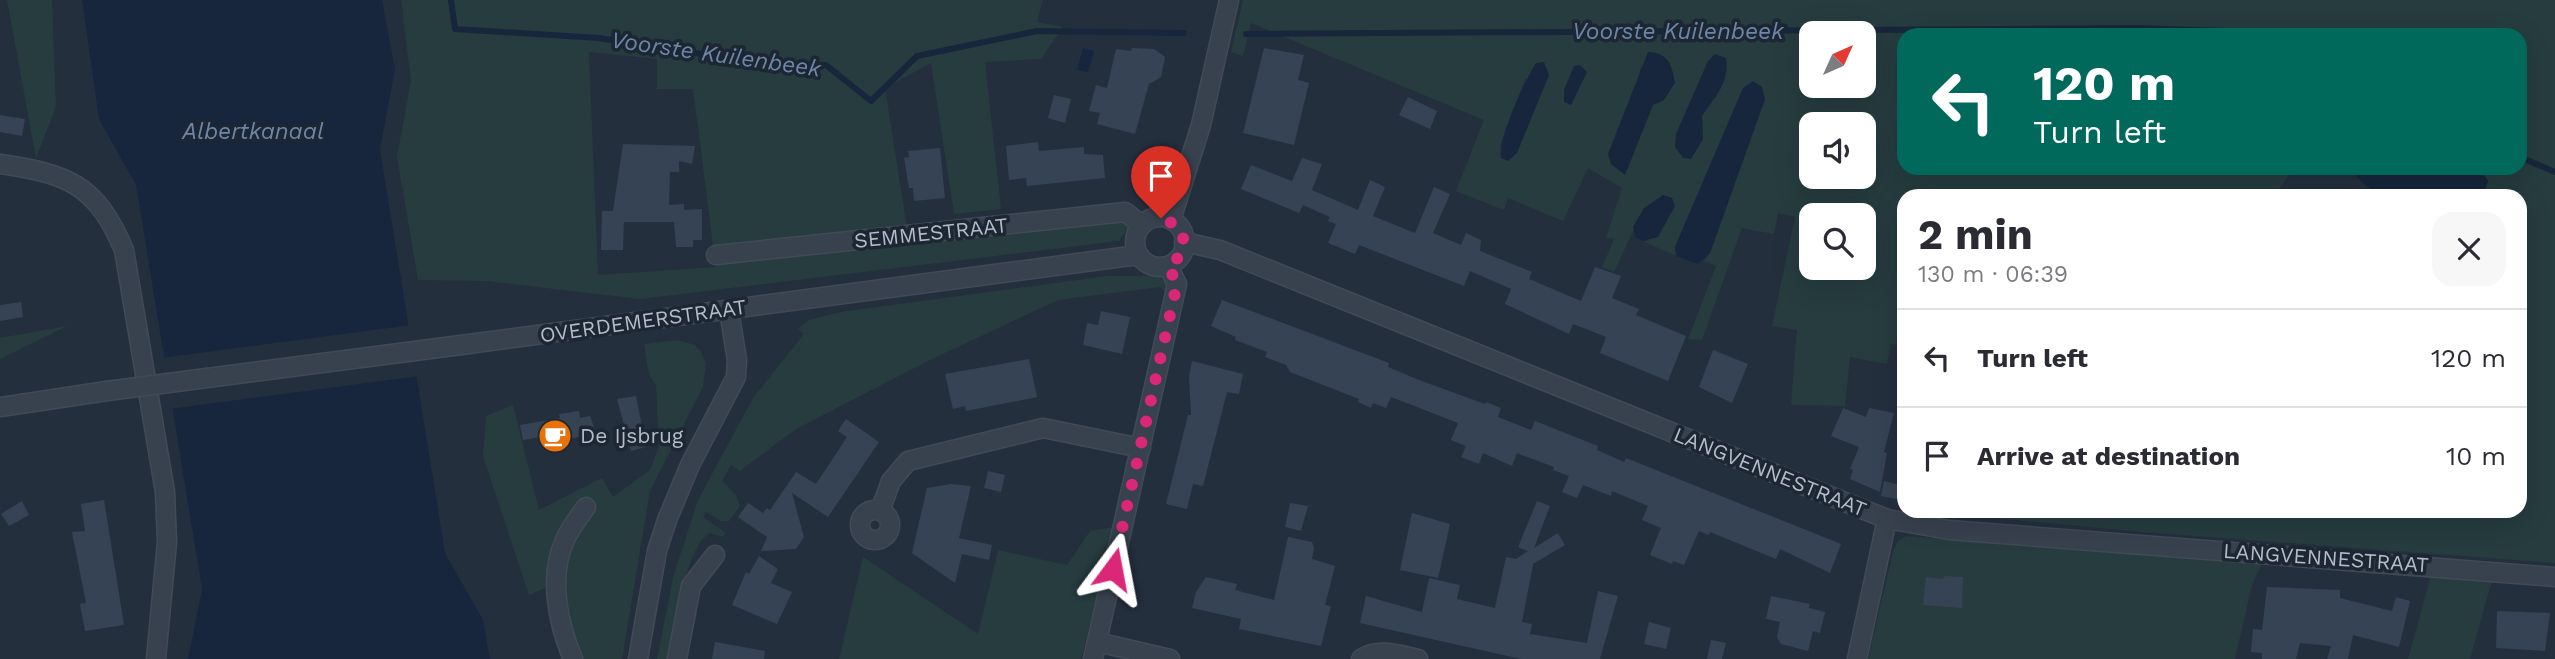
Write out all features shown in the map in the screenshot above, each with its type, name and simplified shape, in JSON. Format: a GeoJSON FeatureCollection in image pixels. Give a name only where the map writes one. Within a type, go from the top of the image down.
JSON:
{"type":"FeatureCollection","features":[{"type":"Feature","properties":{"kind":"street"},"geometry":{"type":"LineString","coordinates":[[1171,220],[1201,125],[1229,0]]}},
{"type":"Feature","properties":{"kind":"street"},"geometry":{"type":"LineString","coordinates":[[0,164],[55,173],[87,191],[111,218],[124,250],[164,492],[167,542],[156,659]]}},
{"type":"Feature","properties":{"kind":"street","name":"SEMMESTRAAT"},"geometry":{"type":"LineString","coordinates":[[716,255],[1125,212],[1142,225]]}},
{"type":"Feature","properties":{"kind":"street"},"geometry":{"type":"LineString","coordinates":[[1150,219],[1171,220],[1178,226],[1184,242],[1183,252],[1168,266],[1151,266],[1138,255],[1135,239],[1142,225],[1150,219]]}},
{"type":"Feature","properties":{"kind":"street","name":"LANGVENNESTRAAT"},"geometry":{"type":"LineString","coordinates":[[1184,242],[1220,250],[1887,519],[1949,530],[2555,577]]}},
{"type":"Feature","properties":{"kind":"street","name":"OVERDEMERSTRAAT"},"geometry":{"type":"LineString","coordinates":[[0,407],[1138,255]]}},
{"type":"Feature","properties":{"kind":"street"},"geometry":{"type":"LineString","coordinates":[[1168,266],[1177,284],[1095,651],[1170,659]]}},
{"type":"Feature","properties":{"kind":"street"},"geometry":{"type":"LineString","coordinates":[[638,659],[657,551],[667,520],[690,465],[736,377],[737,360],[729,310]]}},
{"type":"Feature","properties":{"kind":"street"},"geometry":{"type":"LineString","coordinates":[[880,511],[884,493],[908,461],[1043,428],[1141,448]]}},
{"type":"Feature","properties":{"kind":"street"},"geometry":{"type":"LineString","coordinates":[[573,659],[556,596],[558,565],[564,540],[586,507]]}},
{"type":"Feature","properties":{"kind":"street"},"geometry":{"type":"LineString","coordinates":[[1857,659],[1887,519]]}},
{"type":"Feature","properties":{"kind":"street"},"geometry":{"type":"LineString","coordinates":[[677,659],[691,586],[715,555]]}},
{"type":"Feature","properties":{"kind":"street"},"geometry":{"type":"LineString","coordinates":[[1361,659],[1377,653],[1390,653],[1418,659]]}},
{"type":"Feature","properties":{"kind":"green space"},"geometry":{"type":"Polygon","coordinates":[[[7,0],[52,0],[56,107],[36,158],[7,0]]]}},
{"type":"Feature","properties":{"kind":"green space"},"geometry":{"type":"Polygon","coordinates":[[[401,0],[1043,0],[1037,22],[1063,27],[1041,59],[985,62],[1001,209],[954,214],[931,63],[885,88],[907,228],[713,246],[693,89],[657,89],[657,59],[589,52],[598,275],[716,267],[716,261],[1123,220],[1129,227],[1119,241],[640,299],[487,281],[418,280],[397,156],[411,81],[401,0]]]}},
{"type":"Feature","properties":{"kind":"green space"},"geometry":{"type":"Polygon","coordinates":[[[1243,0],[2555,0],[2555,563],[2142,532],[1995,518],[2527,518],[2527,189],[2485,189],[2488,181],[2484,175],[2527,175],[2527,28],[1897,28],[1897,175],[2289,175],[2279,189],[1897,189],[1897,345],[1891,344],[1887,364],[1850,357],[1845,406],[1791,405],[1797,330],[1772,326],[1795,217],[1778,213],[1774,234],[1742,228],[1702,340],[1688,339],[1716,266],[1704,261],[1710,253],[1765,99],[1743,89],[1675,247],[1676,256],[1643,241],[1649,241],[1644,208],[1614,272],[1602,267],[1614,239],[1606,238],[1622,188],[1588,168],[1563,221],[1508,198],[1504,210],[1456,191],[1484,120],[1251,23],[1243,56],[1231,52],[1243,0]],[[1708,61],[1690,107],[1690,159],[1703,139],[1702,116],[1707,108],[1708,61]],[[1641,64],[1625,174],[1653,104],[1664,100],[1641,64]],[[1549,75],[1525,79],[1499,149],[1534,110],[1549,75]]]}},
{"type":"Feature","properties":{"kind":"green space"},"geometry":{"type":"Polygon","coordinates":[[[1107,276],[1159,276],[1167,285],[1166,292],[1160,287],[1058,300],[930,360],[796,429],[740,471],[731,465],[722,481],[736,495],[740,506],[729,521],[721,521],[706,512],[703,517],[726,533],[723,537],[710,533],[693,555],[679,610],[672,659],[657,659],[674,574],[698,500],[753,398],[804,334],[798,329],[809,320],[840,312],[1107,276]]]}},
{"type":"Feature","properties":{"kind":"green space"},"geometry":{"type":"Polygon","coordinates":[[[67,326],[0,359],[0,338],[67,326]]]}},
{"type":"Feature","properties":{"kind":"green space"},"geometry":{"type":"Polygon","coordinates":[[[678,340],[695,345],[701,352],[706,363],[703,387],[650,491],[622,659],[580,659],[565,610],[563,580],[529,595],[483,456],[486,416],[513,405],[539,510],[602,478],[613,497],[650,470],[659,446],[656,385],[649,375],[644,344],[678,340]]]}},
{"type":"Feature","properties":{"kind":"green space"},"geometry":{"type":"Polygon","coordinates":[[[1115,527],[1081,659],[839,659],[863,557],[978,634],[998,550],[1067,565],[1090,531],[1115,527]]]}},
{"type":"Feature","properties":{"kind":"green space"},"geometry":{"type":"Polygon","coordinates":[[[1906,536],[2263,562],[2252,585],[2235,659],[1868,659],[1893,552],[1898,541],[1906,536]]]}},
{"type":"Feature","properties":{"kind":"green space"},"geometry":{"type":"Polygon","coordinates":[[[2431,575],[2492,581],[2470,659],[2408,659],[2431,575]]]}},
{"type":"Feature","properties":{"kind":"water","name":"Albertkanaal"},"geometry":{"type":"Polygon","coordinates":[[[82,0],[382,0],[395,69],[380,149],[445,553],[483,620],[490,659],[188,659],[202,589],[136,185],[99,119],[82,0]]]}},
{"type":"Feature","properties":{"kind":"water"},"geometry":{"type":"Polygon","coordinates":[[[1083,48],[1094,51],[1088,72],[1077,70],[1083,48]]]}},
{"type":"Feature","properties":{"kind":"water"},"geometry":{"type":"Polygon","coordinates":[[[1648,52],[1665,57],[1675,83],[1664,100],[1653,105],[1625,175],[1611,164],[1608,154],[1648,52]]]}},
{"type":"Feature","properties":{"kind":"water"},"geometry":{"type":"Polygon","coordinates":[[[1715,54],[1726,58],[1724,82],[1702,116],[1703,139],[1691,159],[1683,158],[1675,147],[1676,134],[1708,61],[1715,54]]]}},
{"type":"Feature","properties":{"kind":"water"},"geometry":{"type":"Polygon","coordinates":[[[1544,62],[1549,75],[1517,153],[1508,161],[1501,158],[1507,125],[1531,71],[1536,63],[1544,62]]]}},
{"type":"Feature","properties":{"kind":"water"},"geometry":{"type":"Polygon","coordinates":[[[1580,65],[1587,72],[1571,105],[1564,102],[1564,90],[1574,66],[1580,65]]]}},
{"type":"Feature","properties":{"kind":"water"},"geometry":{"type":"Polygon","coordinates":[[[1753,81],[1762,87],[1765,99],[1710,253],[1698,264],[1676,256],[1675,247],[1743,88],[1753,81]]]}},
{"type":"Feature","properties":{"kind":"water"},"geometry":{"type":"Polygon","coordinates":[[[2355,175],[2484,175],[2488,181],[2485,189],[2370,189],[2355,175]]]}},
{"type":"Feature","properties":{"kind":"water"},"geometry":{"type":"Polygon","coordinates":[[[1663,195],[1672,198],[1675,206],[1658,237],[1643,241],[1635,237],[1633,227],[1644,208],[1663,195]]]}},
{"type":"Feature","properties":{"kind":"pier"},"geometry":{"type":"Polygon","coordinates":[[[412,325],[420,376],[169,409],[161,358],[412,325]]]}},
{"type":"Feature","properties":{"kind":"building"},"geometry":{"type":"Polygon","coordinates":[[[1132,48],[1154,49],[1165,57],[1161,77],[1149,84],[1135,134],[1097,124],[1100,113],[1089,111],[1096,85],[1107,88],[1116,49],[1131,51],[1132,48]]]}},
{"type":"Feature","properties":{"kind":"building"},"geometry":{"type":"Polygon","coordinates":[[[1264,48],[1304,55],[1298,80],[1309,83],[1294,145],[1243,133],[1264,48]]]}},
{"type":"Feature","properties":{"kind":"building"},"geometry":{"type":"Polygon","coordinates":[[[1054,95],[1071,99],[1065,123],[1048,118],[1054,95]]]}},
{"type":"Feature","properties":{"kind":"building"},"geometry":{"type":"Polygon","coordinates":[[[1408,97],[1437,111],[1430,129],[1399,115],[1408,97]]]}},
{"type":"Feature","properties":{"kind":"building"},"geometry":{"type":"Polygon","coordinates":[[[0,115],[25,119],[22,136],[0,132],[0,115]]]}},
{"type":"Feature","properties":{"kind":"building"},"geometry":{"type":"Polygon","coordinates":[[[1038,142],[1039,151],[1084,147],[1084,154],[1103,155],[1105,178],[1027,186],[1026,178],[1009,180],[1006,146],[1038,142]]]}},
{"type":"Feature","properties":{"kind":"building"},"geometry":{"type":"Polygon","coordinates":[[[623,144],[695,146],[692,164],[679,161],[679,172],[670,172],[669,205],[684,204],[684,210],[702,209],[702,240],[693,240],[693,247],[676,247],[674,222],[624,222],[623,250],[601,250],[602,211],[613,211],[623,144]]]}},
{"type":"Feature","properties":{"kind":"building"},"geometry":{"type":"Polygon","coordinates":[[[940,148],[945,198],[914,201],[904,158],[909,157],[908,151],[940,148]]]}},
{"type":"Feature","properties":{"kind":"building"},"geometry":{"type":"Polygon","coordinates":[[[1302,158],[1322,164],[1312,190],[1358,210],[1370,180],[1385,187],[1373,216],[1415,233],[1434,187],[1450,194],[1433,233],[1461,245],[1466,233],[1481,240],[1480,251],[1532,272],[1529,279],[1581,301],[1595,267],[1621,276],[1612,298],[1639,309],[1636,315],[1686,336],[1668,381],[1600,353],[1606,337],[1573,324],[1569,334],[1505,304],[1511,289],[1470,271],[1464,286],[1359,245],[1355,254],[1328,243],[1336,224],[1328,221],[1330,217],[1303,205],[1299,213],[1241,189],[1251,165],[1292,181],[1302,158]]]}},
{"type":"Feature","properties":{"kind":"building"},"geometry":{"type":"Polygon","coordinates":[[[1222,300],[1389,363],[1388,367],[1419,380],[1501,408],[1498,417],[1531,430],[1535,421],[1598,446],[1597,450],[1624,462],[1626,458],[1841,544],[1830,573],[1780,549],[1776,559],[1710,532],[1709,535],[1699,531],[1684,565],[1673,561],[1672,564],[1650,555],[1661,528],[1642,520],[1648,506],[1612,491],[1611,496],[1583,485],[1577,498],[1562,492],[1569,476],[1553,470],[1554,467],[1517,453],[1512,466],[1483,453],[1479,464],[1461,457],[1466,446],[1451,440],[1458,423],[1391,397],[1386,408],[1373,403],[1371,408],[1358,402],[1359,399],[1290,372],[1286,365],[1265,357],[1267,352],[1235,340],[1236,337],[1211,326],[1222,300]]]}},
{"type":"Feature","properties":{"kind":"building"},"geometry":{"type":"Polygon","coordinates":[[[21,302],[23,317],[0,321],[0,305],[21,302]]]}},
{"type":"Feature","properties":{"kind":"building"},"geometry":{"type":"Polygon","coordinates":[[[1101,311],[1130,317],[1122,354],[1083,345],[1087,323],[1098,325],[1101,311]]]}},
{"type":"Feature","properties":{"kind":"building"},"geometry":{"type":"Polygon","coordinates":[[[1713,350],[1748,364],[1732,403],[1699,387],[1713,350]]]}},
{"type":"Feature","properties":{"kind":"building"},"geometry":{"type":"Polygon","coordinates":[[[1029,359],[1037,397],[966,411],[965,406],[953,409],[945,374],[1029,359]]]}},
{"type":"Feature","properties":{"kind":"building"},"geometry":{"type":"Polygon","coordinates":[[[1192,361],[1243,374],[1239,394],[1227,392],[1203,486],[1193,484],[1187,509],[1166,504],[1188,415],[1191,415],[1189,376],[1192,361]]]}},
{"type":"Feature","properties":{"kind":"building"},"geometry":{"type":"Polygon","coordinates":[[[636,396],[646,447],[631,451],[617,399],[636,396]]]}},
{"type":"Feature","properties":{"kind":"building"},"geometry":{"type":"Polygon","coordinates":[[[1843,408],[1866,417],[1869,408],[1894,413],[1884,452],[1887,453],[1880,492],[1850,479],[1853,470],[1850,469],[1859,447],[1831,436],[1843,408]]]}},
{"type":"Feature","properties":{"kind":"building"},"geometry":{"type":"Polygon","coordinates":[[[579,411],[580,418],[590,416],[596,433],[542,445],[541,437],[523,440],[520,425],[560,418],[559,414],[579,411]]]}},
{"type":"Feature","properties":{"kind":"building"},"geometry":{"type":"Polygon","coordinates":[[[846,419],[879,442],[828,517],[792,493],[804,537],[796,549],[761,551],[767,537],[738,517],[748,503],[763,513],[767,508],[770,510],[796,472],[816,484],[847,437],[838,431],[846,419]]]}},
{"type":"Feature","properties":{"kind":"building"},"geometry":{"type":"Polygon","coordinates":[[[988,471],[1005,475],[1001,492],[984,488],[988,471]]]}},
{"type":"Feature","properties":{"kind":"building"},"geometry":{"type":"Polygon","coordinates":[[[1884,481],[1897,484],[1897,499],[1881,496],[1884,481]]]}},
{"type":"Feature","properties":{"kind":"building"},"geometry":{"type":"Polygon","coordinates":[[[951,484],[971,486],[959,538],[992,545],[989,560],[962,554],[955,583],[912,553],[927,488],[951,484]]]}},
{"type":"Feature","properties":{"kind":"building"},"geometry":{"type":"Polygon","coordinates":[[[104,500],[124,625],[85,631],[80,604],[86,603],[72,532],[85,531],[81,504],[104,500]]]}},
{"type":"Feature","properties":{"kind":"building"},"geometry":{"type":"Polygon","coordinates":[[[22,501],[29,515],[9,526],[1,514],[22,501]]]}},
{"type":"Feature","properties":{"kind":"building"},"geometry":{"type":"Polygon","coordinates":[[[1537,501],[1550,506],[1534,548],[1558,533],[1565,545],[1533,564],[1522,622],[1532,624],[1530,634],[1587,643],[1598,591],[1618,596],[1600,659],[1521,659],[1360,623],[1366,596],[1422,612],[1429,578],[1460,585],[1457,599],[1495,608],[1506,557],[1516,559],[1528,551],[1518,547],[1537,501]]]}},
{"type":"Feature","properties":{"kind":"building"},"geometry":{"type":"Polygon","coordinates":[[[1290,503],[1308,506],[1301,531],[1285,527],[1290,503]]]}},
{"type":"Feature","properties":{"kind":"building"},"geometry":{"type":"Polygon","coordinates":[[[1412,513],[1450,524],[1438,578],[1400,570],[1412,513]]]}},
{"type":"Feature","properties":{"kind":"building"},"geometry":{"type":"Polygon","coordinates":[[[1288,537],[1312,542],[1312,559],[1335,566],[1325,605],[1331,606],[1321,646],[1239,629],[1241,619],[1192,608],[1196,592],[1206,577],[1237,584],[1235,590],[1274,600],[1288,537]]]}},
{"type":"Feature","properties":{"kind":"building"},"geometry":{"type":"Polygon","coordinates":[[[759,556],[778,569],[771,583],[792,592],[777,624],[732,605],[746,572],[749,574],[759,556]]]}},
{"type":"Feature","properties":{"kind":"building"},"geometry":{"type":"Polygon","coordinates":[[[1944,576],[1963,577],[1962,608],[1923,605],[1926,577],[1943,579],[1944,576]]]}},
{"type":"Feature","properties":{"kind":"building"},"geometry":{"type":"Polygon","coordinates":[[[2267,587],[2340,590],[2340,598],[2392,611],[2396,597],[2410,601],[2399,647],[2353,635],[2348,659],[2327,659],[2331,646],[2300,643],[2296,659],[2262,659],[2262,653],[2251,652],[2253,629],[2262,630],[2267,587]]]}},
{"type":"Feature","properties":{"kind":"building"},"geometry":{"type":"Polygon","coordinates":[[[1771,596],[1810,604],[1809,608],[1825,612],[1820,633],[1813,631],[1808,651],[1781,644],[1777,637],[1780,622],[1766,619],[1771,596]]]}},
{"type":"Feature","properties":{"kind":"building"},"geometry":{"type":"Polygon","coordinates":[[[2497,611],[2550,613],[2545,651],[2496,648],[2497,611]]]}},
{"type":"Feature","properties":{"kind":"building"},"geometry":{"type":"Polygon","coordinates":[[[1649,622],[1671,628],[1666,649],[1644,644],[1649,622]]]}},
{"type":"Feature","properties":{"kind":"building"},"geometry":{"type":"Polygon","coordinates":[[[1711,640],[1726,643],[1722,659],[1707,659],[1711,640]]]}},
{"type":"Feature","properties":{"kind":"building"},"geometry":{"type":"Polygon","coordinates":[[[715,642],[765,651],[764,659],[712,659],[715,642]]]}},
{"type":"Feature","properties":{"kind":"waterway","name":"Voorste Kuilenbeek"},"geometry":{"type":"LineString","coordinates":[[451,0],[455,29],[599,38],[772,65],[826,65],[871,101],[917,56],[1037,31],[1184,33]]}},
{"type":"Feature","properties":{"kind":"waterway","name":"Voorste Kuilenbeek"},"geometry":{"type":"LineString","coordinates":[[1246,34],[1897,30]]}},
{"type":"Feature","properties":{"kind":"waterway","name":"Voorste Kuilenbeek"},"geometry":{"type":"LineString","coordinates":[[2527,160],[2555,172]]}},
{"type":"Feature","properties":{"kind":"place","name":"De Ijsbrug"},"geometry":{"type":"Point","coordinates":[555,436]}},
{"type":"Feature","properties":{"kind":"route"},"geometry":{"type":"LineString","coordinates":[[1113,569],[1177,284],[1168,266],[1183,252],[1183,233],[1171,220],[1161,218]]}}]}
